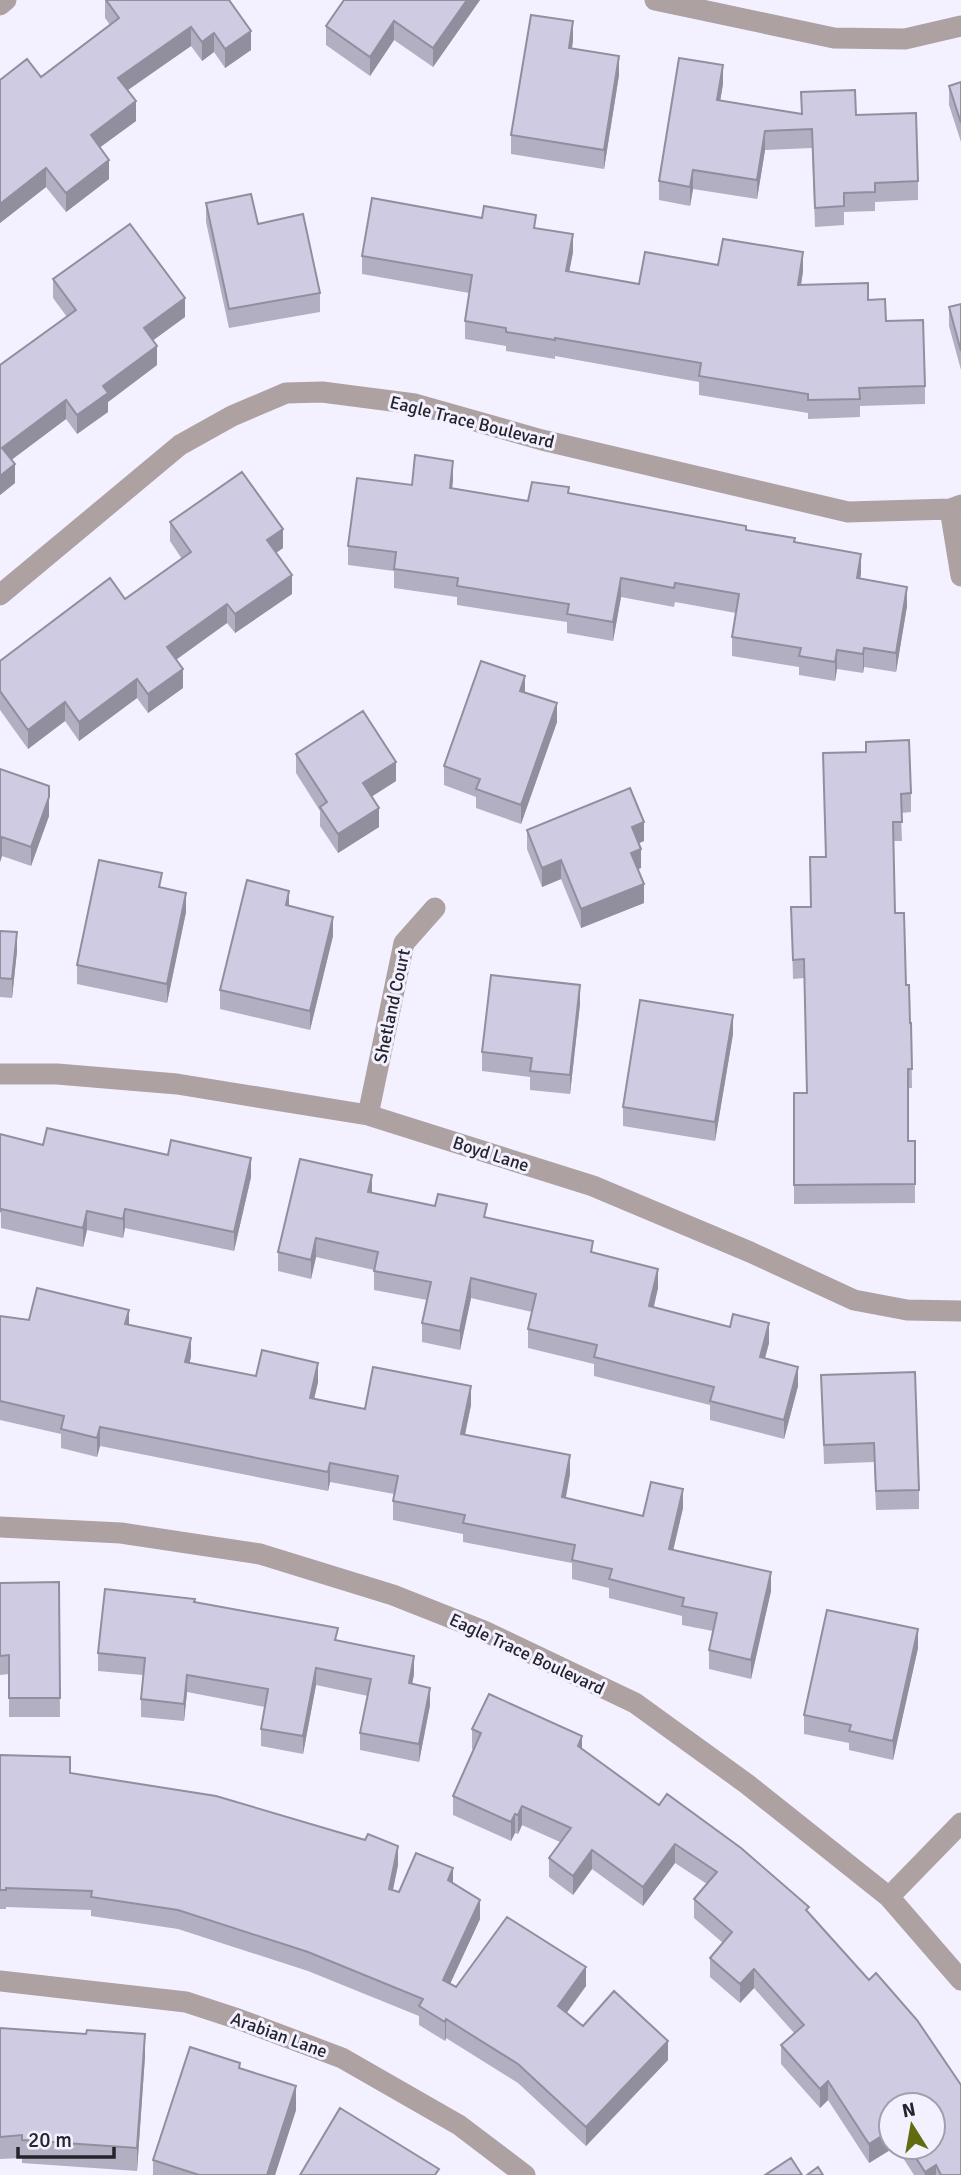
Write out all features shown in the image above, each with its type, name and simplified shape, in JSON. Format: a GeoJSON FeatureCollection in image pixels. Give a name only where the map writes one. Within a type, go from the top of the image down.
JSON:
{"type":"FeatureCollection","features":[{"type":"Feature","properties":{"kind":"street"},"geometry":{"type":"LineString","coordinates":[[0,5],[6,0]]}},
{"type":"Feature","properties":{"kind":"street"},"geometry":{"type":"LineString","coordinates":[[655,0],[834,38],[905,39],[961,26]]}},
{"type":"Feature","properties":{"kind":"street","name":"Eagle Trace Boulevard"},"geometry":{"type":"LineString","coordinates":[[0,595],[180,445],[232,416],[286,393],[322,392],[415,404],[542,440],[848,512],[955,507]]}},
{"type":"Feature","properties":{"kind":"street"},"geometry":{"type":"LineString","coordinates":[[955,507],[961,576]]}},
{"type":"Feature","properties":{"kind":"street","name":"Shetland Court"},"geometry":{"type":"LineString","coordinates":[[368,1115],[404,943],[435,908]]}},
{"type":"Feature","properties":{"kind":"street","name":"Boyd Lane"},"geometry":{"type":"LineString","coordinates":[[0,1074],[57,1074],[177,1084],[368,1115],[593,1186],[750,1252],[854,1300],[906,1310],[961,1311]]}},
{"type":"Feature","properties":{"kind":"street","name":"Eagle Trace Boulevard"},"geometry":{"type":"LineString","coordinates":[[0,1527],[121,1533],[260,1554],[393,1595],[484,1631],[635,1703],[747,1784],[889,1897],[961,1980]]}},
{"type":"Feature","properties":{"kind":"street"},"geometry":{"type":"LineString","coordinates":[[889,1897],[961,1823]]}},
{"type":"Feature","properties":{"kind":"street","name":"Arabian Lane"},"geometry":{"type":"LineString","coordinates":[[0,1981],[186,2002],[238,2019],[342,2059],[459,2125],[525,2175]]}},
{"type":"Feature","properties":{"kind":"building"},"geometry":{"type":"Polygon","coordinates":[[[106,0],[229,0],[251,31],[225,49],[214,33],[202,42],[191,27],[118,78],[136,101],[91,135],[109,160],[66,193],[46,168],[0,204],[0,80],[27,59],[41,77],[119,18],[106,0]]]}},
{"type":"Feature","properties":{"kind":"building"},"geometry":{"type":"Polygon","coordinates":[[[344,0],[467,0],[433,48],[394,21],[370,57],[326,26],[344,0]]]}},
{"type":"Feature","properties":{"kind":"building"},"geometry":{"type":"Polygon","coordinates":[[[531,15],[573,21],[569,48],[619,56],[604,150],[511,135],[531,15]]]}},
{"type":"Feature","properties":{"kind":"building"},"geometry":{"type":"Polygon","coordinates":[[[679,58],[723,65],[717,100],[802,114],[801,92],[855,90],[856,115],[916,113],[918,181],[875,183],[875,192],[844,193],[844,206],[815,208],[812,129],[765,131],[757,180],[693,170],[690,187],[659,181],[679,58]]]}},
{"type":"Feature","properties":{"kind":"building"},"geometry":{"type":"Polygon","coordinates":[[[961,82],[961,123],[949,86],[961,82]]]}},
{"type":"Feature","properties":{"kind":"building"},"geometry":{"type":"Polygon","coordinates":[[[251,194],[258,224],[303,214],[320,293],[229,309],[206,203],[251,194]]]}},
{"type":"Feature","properties":{"kind":"building"},"geometry":{"type":"Polygon","coordinates":[[[372,198],[482,218],[484,206],[536,215],[534,228],[573,234],[566,271],[639,284],[645,252],[718,265],[723,239],[803,252],[798,285],[868,283],[868,300],[885,299],[886,321],[923,320],[925,386],[859,388],[860,399],[808,400],[808,394],[699,376],[701,363],[506,332],[506,328],[465,321],[472,275],[362,256],[372,198]]]}},
{"type":"Feature","properties":{"kind":"building"},"geometry":{"type":"Polygon","coordinates":[[[130,224],[185,298],[144,328],[157,346],[103,386],[108,393],[77,415],[66,400],[2,448],[15,464],[0,476],[0,365],[76,310],[53,279],[130,224]]]}},
{"type":"Feature","properties":{"kind":"building"},"geometry":{"type":"Polygon","coordinates":[[[961,304],[961,351],[949,307],[961,304]]]}},
{"type":"Feature","properties":{"kind":"building"},"geometry":{"type":"Polygon","coordinates":[[[415,455],[453,461],[450,488],[528,501],[532,482],[569,487],[568,493],[746,526],[746,530],[795,538],[794,542],[861,554],[857,578],[907,587],[896,653],[864,648],[863,654],[837,650],[835,662],[799,656],[801,648],[732,637],[739,594],[675,583],[674,588],[621,578],[613,622],[567,614],[569,604],[457,586],[458,578],[394,569],[396,552],[348,546],[357,478],[412,485],[415,455]]]}},
{"type":"Feature","properties":{"kind":"building"},"geometry":{"type":"Polygon","coordinates":[[[242,472],[283,529],[267,540],[292,575],[235,614],[227,604],[167,647],[183,669],[148,694],[137,679],[79,722],[65,702],[28,730],[0,691],[0,661],[110,578],[125,599],[191,552],[170,522],[242,472]]]}},
{"type":"Feature","properties":{"kind":"building"},"geometry":{"type":"Polygon","coordinates":[[[481,661],[525,676],[520,691],[557,703],[521,805],[476,789],[480,779],[444,766],[481,661]]]}},
{"type":"Feature","properties":{"kind":"building"},"geometry":{"type":"Polygon","coordinates":[[[363,711],[396,762],[363,783],[379,808],[338,834],[320,807],[327,802],[296,754],[363,711]]]}},
{"type":"Feature","properties":{"kind":"building"},"geometry":{"type":"Polygon","coordinates":[[[909,740],[911,793],[901,794],[902,822],[893,822],[895,913],[904,913],[906,985],[909,985],[912,1069],[908,1069],[908,1141],[915,1141],[915,1184],[794,1185],[794,1093],[807,1093],[804,959],[793,960],[791,907],[811,907],[810,857],[826,857],[823,753],[866,752],[866,742],[909,740]]]}},
{"type":"Feature","properties":{"kind":"building"},"geometry":{"type":"Polygon","coordinates":[[[0,769],[49,786],[49,797],[31,847],[2,837],[0,843],[0,769]]]}},
{"type":"Feature","properties":{"kind":"building"},"geometry":{"type":"Polygon","coordinates":[[[630,788],[644,822],[632,827],[641,849],[631,853],[644,884],[581,909],[561,860],[542,868],[527,830],[630,788]]]}},
{"type":"Feature","properties":{"kind":"building"},"geometry":{"type":"Polygon","coordinates":[[[99,860],[162,873],[159,887],[186,893],[167,984],[77,965],[99,860]]]}},
{"type":"Feature","properties":{"kind":"building"},"geometry":{"type":"Polygon","coordinates":[[[247,880],[289,891],[286,905],[333,917],[310,1011],[220,990],[247,880]]]}},
{"type":"Feature","properties":{"kind":"building"},"geometry":{"type":"Polygon","coordinates":[[[0,931],[17,932],[12,979],[0,978],[0,931]]]}},
{"type":"Feature","properties":{"kind":"building"},"geometry":{"type":"Polygon","coordinates":[[[491,975],[580,985],[570,1075],[530,1071],[532,1058],[482,1052],[491,975]]]}},
{"type":"Feature","properties":{"kind":"building"},"geometry":{"type":"Polygon","coordinates":[[[640,1000],[733,1015],[715,1122],[623,1107],[640,1000]]]}},
{"type":"Feature","properties":{"kind":"building"},"geometry":{"type":"Polygon","coordinates":[[[47,1128],[168,1155],[171,1140],[251,1158],[234,1232],[125,1209],[123,1219],[87,1211],[83,1228],[1,1209],[0,1212],[0,1134],[43,1145],[47,1128]]]}},
{"type":"Feature","properties":{"kind":"building"},"geometry":{"type":"Polygon","coordinates":[[[300,1159],[372,1175],[368,1192],[435,1206],[438,1194],[487,1204],[484,1217],[593,1241],[591,1252],[658,1269],[649,1306],[730,1327],[733,1314],[769,1323],[760,1357],[798,1367],[784,1420],[710,1401],[714,1387],[594,1357],[597,1345],[528,1329],[536,1294],[471,1278],[460,1331],[422,1323],[431,1282],[374,1271],[378,1252],[316,1238],[311,1260],[278,1252],[300,1159]]]}},
{"type":"Feature","properties":{"kind":"building"},"geometry":{"type":"Polygon","coordinates":[[[37,1288],[129,1310],[125,1324],[191,1338],[185,1362],[256,1376],[262,1350],[318,1363],[310,1398],[365,1409],[373,1367],[471,1386],[461,1434],[570,1455],[562,1497],[643,1516],[651,1482],[683,1489],[669,1549],[771,1572],[751,1660],[709,1650],[717,1613],[682,1606],[684,1598],[609,1579],[612,1569],[572,1560],[575,1545],[463,1523],[465,1515],[393,1501],[398,1476],[330,1463],[328,1472],[100,1427],[97,1438],[61,1429],[64,1416],[0,1401],[0,1316],[29,1320],[37,1288]]]}},
{"type":"Feature","properties":{"kind":"building"},"geometry":{"type":"Polygon","coordinates":[[[915,1372],[919,1490],[876,1491],[874,1443],[824,1445],[821,1375],[915,1372]]]}},
{"type":"Feature","properties":{"kind":"building"},"geometry":{"type":"Polygon","coordinates":[[[59,1582],[60,1698],[9,1698],[9,1655],[0,1656],[0,1583],[59,1582]]]}},
{"type":"Feature","properties":{"kind":"building"},"geometry":{"type":"Polygon","coordinates":[[[105,1589],[195,1599],[194,1602],[338,1628],[335,1640],[414,1656],[409,1683],[430,1688],[419,1744],[360,1733],[371,1679],[316,1668],[303,1736],[261,1729],[268,1689],[187,1675],[184,1704],[141,1699],[145,1658],[98,1653],[105,1589]]]}},
{"type":"Feature","properties":{"kind":"building"},"geometry":{"type":"Polygon","coordinates":[[[827,1610],[918,1629],[893,1741],[849,1731],[851,1725],[804,1715],[827,1610]]]}},
{"type":"Feature","properties":{"kind":"building"},"geometry":{"type":"Polygon","coordinates":[[[489,1694],[582,1736],[578,1746],[659,1805],[667,1794],[741,1848],[809,1907],[806,1910],[869,1980],[876,1973],[917,2020],[961,2085],[961,2175],[941,2175],[936,2165],[925,2172],[918,2161],[947,2161],[947,2091],[877,2091],[877,2139],[869,2144],[828,2081],[820,2089],[781,2045],[804,2025],[754,1969],[740,1984],[710,1958],[732,1932],[694,1899],[717,1872],[675,1844],[643,1887],[592,1850],[573,1876],[549,1858],[571,1828],[522,1806],[511,1822],[453,1796],[481,1733],[472,1729],[489,1694]]]}},
{"type":"Feature","properties":{"kind":"building"},"geometry":{"type":"Polygon","coordinates":[[[0,1755],[70,1757],[70,1773],[216,1796],[365,1840],[368,1834],[398,1846],[389,1889],[399,1892],[416,1853],[453,1868],[448,1880],[480,1900],[443,1980],[456,1987],[507,1917],[586,1967],[558,2006],[583,2026],[614,1991],[668,2041],[586,2127],[518,2064],[446,2019],[445,2022],[419,2006],[423,1999],[308,1952],[178,1910],[91,1897],[92,1891],[0,1890],[0,1755]]]}},
{"type":"Feature","properties":{"kind":"building"},"geometry":{"type":"Polygon","coordinates":[[[0,2028],[86,2034],[87,2030],[145,2034],[137,2148],[22,2140],[22,2135],[0,2137],[0,2028]]]}},
{"type":"Feature","properties":{"kind":"building"},"geometry":{"type":"Polygon","coordinates":[[[190,2047],[240,2063],[239,2068],[296,2086],[267,2175],[199,2175],[153,2160],[190,2047]]]}},
{"type":"Feature","properties":{"kind":"building"},"geometry":{"type":"Polygon","coordinates":[[[340,2108],[439,2169],[435,2175],[300,2175],[340,2108]]]}},
{"type":"Feature","properties":{"kind":"building"},"geometry":{"type":"Polygon","coordinates":[[[791,2158],[802,2175],[765,2175],[791,2158]]]}},
{"type":"Feature","properties":{"kind":"building"},"geometry":{"type":"Polygon","coordinates":[[[818,2167],[823,2175],[807,2175],[818,2167]]]}}]}
